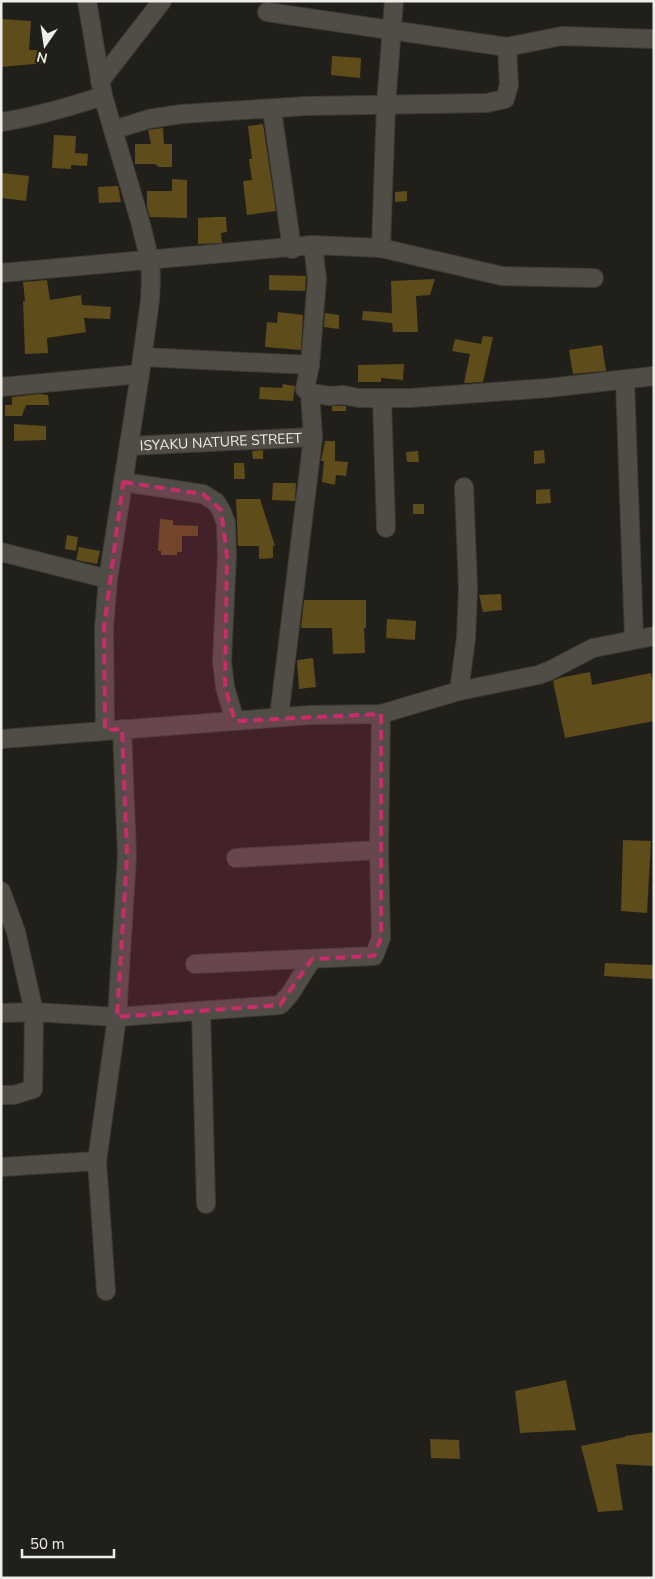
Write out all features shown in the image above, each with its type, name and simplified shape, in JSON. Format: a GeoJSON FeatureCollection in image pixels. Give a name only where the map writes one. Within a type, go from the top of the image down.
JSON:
{"type":"FeatureCollection","features":[{"type":"Feature","properties":{"kind":"street"},"geometry":{"type":"LineString","coordinates":[[87,1],[101,89],[150,261],[150,300],[108,579],[104,628],[127,856],[117,1017],[97,1161],[106,1291]]}},
{"type":"Feature","properties":{"kind":"street"},"geometry":{"type":"LineString","coordinates":[[1,122],[24,119],[56,111],[101,89],[162,1]]}},
{"type":"Feature","properties":{"kind":"street"},"geometry":{"type":"LineString","coordinates":[[381,248],[386,105],[394,1]]}},
{"type":"Feature","properties":{"kind":"street"},"geometry":{"type":"LineString","coordinates":[[267,12],[507,47],[562,36],[654,39]]}},
{"type":"Feature","properties":{"kind":"street"},"geometry":{"type":"LineString","coordinates":[[113,130],[149,119],[172,115],[272,110],[307,106],[487,103],[505,99],[509,85],[507,47]]}},
{"type":"Feature","properties":{"kind":"street"},"geometry":{"type":"LineString","coordinates":[[272,110],[292,248]]}},
{"type":"Feature","properties":{"kind":"street"},"geometry":{"type":"LineString","coordinates":[[313,245],[316,279],[310,365],[305,389],[310,393],[359,398],[410,398],[538,389],[654,376]]}},
{"type":"Feature","properties":{"kind":"street"},"geometry":{"type":"LineString","coordinates":[[1,273],[313,245],[381,248],[502,276],[594,278]]}},
{"type":"Feature","properties":{"kind":"street"},"geometry":{"type":"LineString","coordinates":[[1,387],[141,365],[310,365]]}},
{"type":"Feature","properties":{"kind":"street"},"geometry":{"type":"LineString","coordinates":[[626,380],[634,639]]}},
{"type":"Feature","properties":{"kind":"street"},"geometry":{"type":"LineString","coordinates":[[279,717],[313,438],[310,393]]}},
{"type":"Feature","properties":{"kind":"street"},"geometry":{"type":"LineString","coordinates":[[382,398],[386,528]]}},
{"type":"Feature","properties":{"kind":"street","name":"ISYAKU NATURE STREET"},"geometry":{"type":"LineString","coordinates":[[129,446],[313,438]]}},
{"type":"Feature","properties":{"kind":"street"},"geometry":{"type":"LineString","coordinates":[[123,482],[203,494],[216,502],[221,510],[226,523],[228,556],[222,661],[225,687],[235,721]]}},
{"type":"Feature","properties":{"kind":"street"},"geometry":{"type":"LineString","coordinates":[[458,691],[466,638],[468,588],[464,487]]}},
{"type":"Feature","properties":{"kind":"street"},"geometry":{"type":"LineString","coordinates":[[1,552],[108,579]]}},
{"type":"Feature","properties":{"kind":"street"},"geometry":{"type":"LineString","coordinates":[[1,739],[279,717],[381,714],[458,691],[549,672],[593,648],[654,636]]}},
{"type":"Feature","properties":{"kind":"street"},"geometry":{"type":"LineString","coordinates":[[195,964],[374,956],[381,938],[379,850],[381,714]]}},
{"type":"Feature","properties":{"kind":"street"},"geometry":{"type":"LineString","coordinates":[[236,858],[379,850]]}},
{"type":"Feature","properties":{"kind":"street"},"geometry":{"type":"LineString","coordinates":[[1,891],[9,933],[34,1012],[33,1089],[14,1095],[1,1095]]}},
{"type":"Feature","properties":{"kind":"street"},"geometry":{"type":"LineString","coordinates":[[1,1013],[34,1012],[117,1017],[280,1005],[290,994],[312,959]]}},
{"type":"Feature","properties":{"kind":"street"},"geometry":{"type":"LineString","coordinates":[[201,1011],[206,1204]]}},
{"type":"Feature","properties":{"kind":"street"},"geometry":{"type":"LineString","coordinates":[[1,1167],[97,1161]]}},
{"type":"Feature","properties":{"kind":"highlighted area"},"geometry":{"type":"Polygon","coordinates":[[[123,482],[203,494],[221,510],[227,556],[225,687],[235,721],[381,714],[381,938],[374,956],[312,959],[280,1005],[117,1017],[127,856],[122,729],[105,730],[104,628],[123,482]]]}},
{"type":"Feature","properties":{"kind":"building"},"geometry":{"type":"Polygon","coordinates":[[[1,19],[31,21],[29,50],[45,50],[46,63],[1,67],[1,19]]]}},
{"type":"Feature","properties":{"kind":"building"},"geometry":{"type":"Polygon","coordinates":[[[332,56],[361,58],[360,78],[331,75],[332,56]]]}},
{"type":"Feature","properties":{"kind":"building"},"geometry":{"type":"Polygon","coordinates":[[[263,124],[276,211],[247,215],[243,181],[252,180],[249,159],[252,159],[248,126],[263,124]]]}},
{"type":"Feature","properties":{"kind":"building"},"geometry":{"type":"Polygon","coordinates":[[[163,128],[164,144],[172,144],[172,167],[159,167],[155,164],[135,164],[135,144],[151,144],[148,130],[163,128]]]}},
{"type":"Feature","properties":{"kind":"building"},"geometry":{"type":"Polygon","coordinates":[[[54,135],[76,136],[75,153],[88,154],[87,166],[71,165],[71,169],[52,168],[54,135]]]}},
{"type":"Feature","properties":{"kind":"building"},"geometry":{"type":"Polygon","coordinates":[[[1,173],[29,176],[26,201],[1,198],[1,173]]]}},
{"type":"Feature","properties":{"kind":"building"},"geometry":{"type":"Polygon","coordinates":[[[172,179],[187,180],[187,218],[150,217],[147,207],[147,191],[172,191],[172,179]]]}},
{"type":"Feature","properties":{"kind":"building"},"geometry":{"type":"Polygon","coordinates":[[[118,186],[121,202],[99,203],[98,187],[118,186]]]}},
{"type":"Feature","properties":{"kind":"building"},"geometry":{"type":"Polygon","coordinates":[[[407,191],[407,201],[395,202],[395,192],[407,191]]]}},
{"type":"Feature","properties":{"kind":"building"},"geometry":{"type":"Polygon","coordinates":[[[226,217],[227,232],[221,233],[222,243],[198,244],[198,218],[226,217]]]}},
{"type":"Feature","properties":{"kind":"building"},"geometry":{"type":"Polygon","coordinates":[[[269,275],[306,276],[305,291],[269,290],[269,275]]]}},
{"type":"Feature","properties":{"kind":"building"},"geometry":{"type":"Polygon","coordinates":[[[435,279],[430,295],[416,296],[418,332],[393,332],[392,323],[362,320],[363,311],[392,313],[391,281],[435,279]]]}},
{"type":"Feature","properties":{"kind":"building"},"geometry":{"type":"Polygon","coordinates":[[[47,280],[50,300],[81,295],[82,305],[111,307],[110,319],[84,318],[86,332],[47,338],[48,353],[25,354],[23,282],[47,280]]]}},
{"type":"Feature","properties":{"kind":"building"},"geometry":{"type":"Polygon","coordinates":[[[278,312],[303,315],[301,350],[265,347],[267,322],[277,323],[278,312]]]}},
{"type":"Feature","properties":{"kind":"building"},"geometry":{"type":"Polygon","coordinates":[[[325,313],[339,315],[339,329],[324,327],[325,313]]]}},
{"type":"Feature","properties":{"kind":"building"},"geometry":{"type":"Polygon","coordinates":[[[483,336],[493,337],[483,382],[464,383],[470,354],[452,351],[455,339],[481,344],[483,336]]]}},
{"type":"Feature","properties":{"kind":"building"},"geometry":{"type":"Polygon","coordinates":[[[602,345],[606,371],[573,374],[569,350],[602,345]]]}},
{"type":"Feature","properties":{"kind":"building"},"geometry":{"type":"Polygon","coordinates":[[[404,364],[403,380],[381,378],[381,382],[358,382],[358,365],[404,364]]]}},
{"type":"Feature","properties":{"kind":"building"},"geometry":{"type":"Polygon","coordinates":[[[283,384],[295,386],[293,401],[259,399],[260,387],[282,388],[283,384]]]}},
{"type":"Feature","properties":{"kind":"building"},"geometry":{"type":"Polygon","coordinates":[[[48,395],[49,405],[26,405],[22,416],[5,416],[5,405],[12,405],[12,397],[48,395]]]}},
{"type":"Feature","properties":{"kind":"building"},"geometry":{"type":"Polygon","coordinates":[[[332,406],[346,406],[346,411],[332,411],[332,406]]]}},
{"type":"Feature","properties":{"kind":"building"},"geometry":{"type":"Polygon","coordinates":[[[14,424],[46,426],[46,440],[14,441],[14,424]]]}},
{"type":"Feature","properties":{"kind":"building"},"geometry":{"type":"Polygon","coordinates":[[[325,441],[335,441],[335,461],[348,462],[346,476],[336,475],[335,485],[322,482],[324,461],[321,461],[325,441]]]}},
{"type":"Feature","properties":{"kind":"building"},"geometry":{"type":"Polygon","coordinates":[[[263,450],[263,459],[253,459],[252,451],[263,450]]]}},
{"type":"Feature","properties":{"kind":"building"},"geometry":{"type":"Polygon","coordinates":[[[544,450],[545,463],[534,464],[534,451],[544,450]]]}},
{"type":"Feature","properties":{"kind":"building"},"geometry":{"type":"Polygon","coordinates":[[[418,451],[419,462],[407,462],[406,452],[418,451]]]}},
{"type":"Feature","properties":{"kind":"building"},"geometry":{"type":"Polygon","coordinates":[[[234,463],[244,463],[245,479],[234,479],[234,463]]]}},
{"type":"Feature","properties":{"kind":"building"},"geometry":{"type":"Polygon","coordinates":[[[273,483],[296,483],[295,501],[272,500],[273,483]]]}},
{"type":"Feature","properties":{"kind":"building"},"geometry":{"type":"Polygon","coordinates":[[[550,489],[551,503],[536,504],[536,490],[550,489]]]}},
{"type":"Feature","properties":{"kind":"building"},"geometry":{"type":"Polygon","coordinates":[[[236,499],[260,499],[275,546],[273,546],[273,558],[259,559],[259,546],[238,546],[236,499]]]}},
{"type":"Feature","properties":{"kind":"building"},"geometry":{"type":"Polygon","coordinates":[[[413,504],[424,504],[424,514],[413,514],[413,504]]]}},
{"type":"Feature","properties":{"kind":"building"},"geometry":{"type":"Polygon","coordinates":[[[160,519],[173,520],[173,525],[198,526],[198,536],[182,536],[182,552],[177,552],[177,555],[161,555],[161,551],[158,551],[160,519]]]}},
{"type":"Feature","properties":{"kind":"building"},"geometry":{"type":"Polygon","coordinates":[[[67,535],[78,537],[76,551],[65,549],[67,535]]]}},
{"type":"Feature","properties":{"kind":"building"},"geometry":{"type":"Polygon","coordinates":[[[79,547],[100,551],[97,564],[76,560],[79,547]]]}},
{"type":"Feature","properties":{"kind":"building"},"geometry":{"type":"Polygon","coordinates":[[[501,594],[502,610],[483,612],[479,595],[501,594]]]}},
{"type":"Feature","properties":{"kind":"building"},"geometry":{"type":"Polygon","coordinates":[[[304,600],[366,600],[365,653],[333,654],[332,628],[301,628],[304,600]]]}},
{"type":"Feature","properties":{"kind":"building"},"geometry":{"type":"Polygon","coordinates":[[[387,619],[416,621],[415,640],[386,638],[387,619]]]}},
{"type":"Feature","properties":{"kind":"building"},"geometry":{"type":"Polygon","coordinates":[[[313,658],[316,687],[299,689],[297,660],[313,658]]]}},
{"type":"Feature","properties":{"kind":"building"},"geometry":{"type":"Polygon","coordinates":[[[590,672],[592,685],[651,673],[654,688],[654,721],[565,738],[553,681],[590,672]]]}},
{"type":"Feature","properties":{"kind":"building"},"geometry":{"type":"Polygon","coordinates":[[[623,840],[651,841],[647,913],[621,911],[623,840]]]}},
{"type":"Feature","properties":{"kind":"building"},"geometry":{"type":"Polygon","coordinates":[[[605,963],[654,965],[654,979],[604,976],[605,963]]]}},
{"type":"Feature","properties":{"kind":"building"},"geometry":{"type":"Polygon","coordinates":[[[566,1380],[576,1430],[520,1433],[515,1391],[566,1380]]]}},
{"type":"Feature","properties":{"kind":"building"},"geometry":{"type":"Polygon","coordinates":[[[654,1432],[654,1466],[616,1464],[623,1510],[598,1512],[581,1446],[625,1436],[654,1432]]]}},
{"type":"Feature","properties":{"kind":"building"},"geometry":{"type":"Polygon","coordinates":[[[430,1439],[459,1440],[460,1459],[431,1458],[430,1439]]]}}]}
